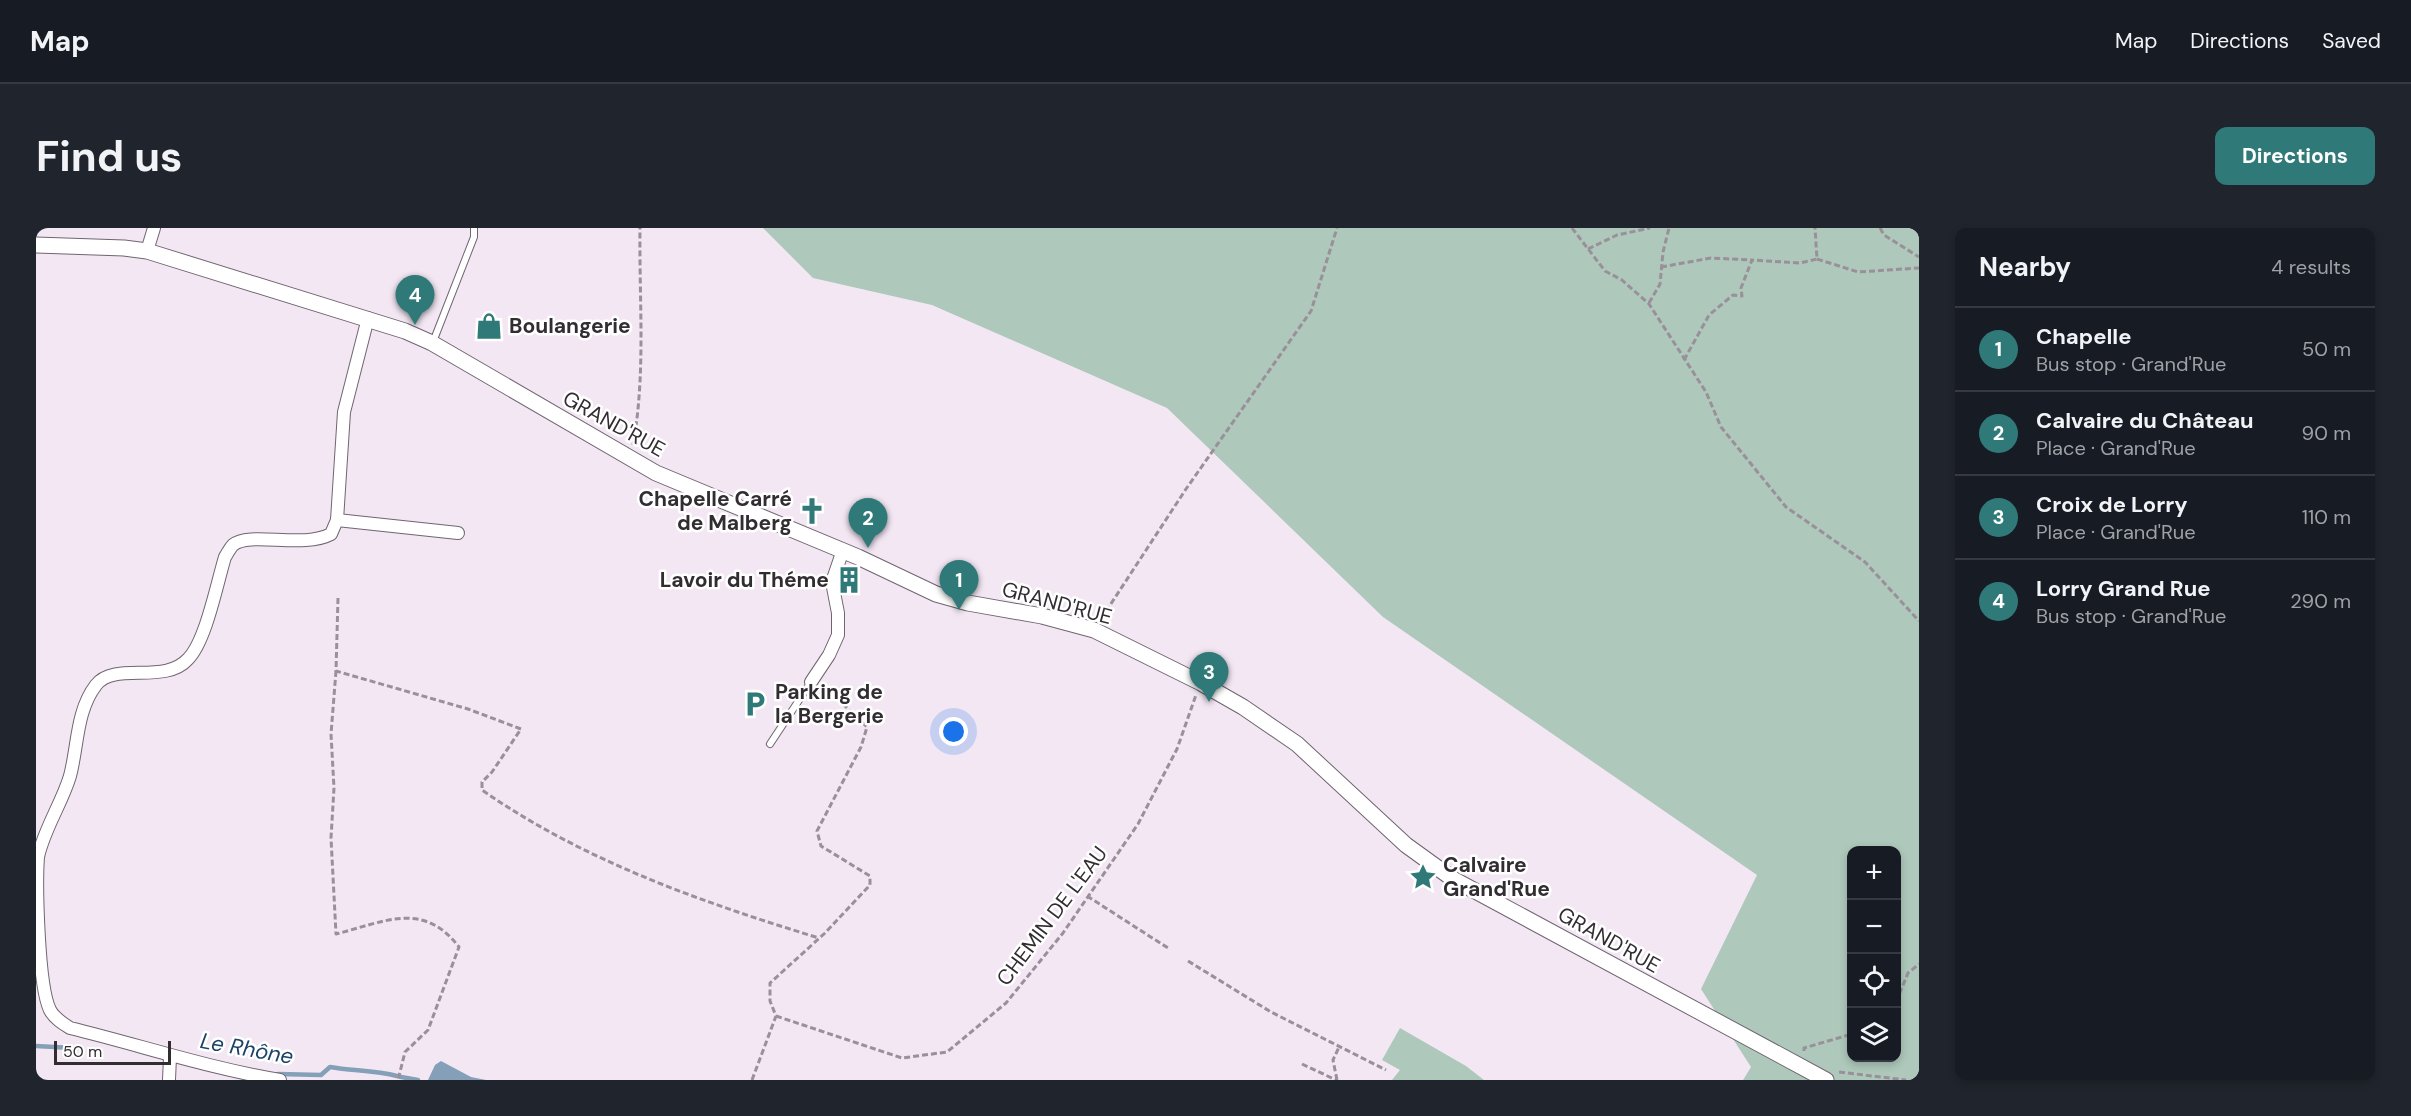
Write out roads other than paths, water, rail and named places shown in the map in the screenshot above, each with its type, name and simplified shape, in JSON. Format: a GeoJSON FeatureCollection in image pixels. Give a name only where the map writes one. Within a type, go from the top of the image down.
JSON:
{"type":"FeatureCollection","features":[{"type":"Feature","properties":{"kind":"street"},"geometry":{"type":"LineString","coordinates":[[147,251],[154,228]]}},
{"type":"Feature","properties":{"kind":"street","name":"GRAND'RUE"},"geometry":{"type":"LineString","coordinates":[[36,245],[147,251],[368,318],[432,343],[573,427],[632,457],[656,473],[843,550],[920,588],[951,599],[1042,616],[1094,630],[1201,682],[1244,707],[1297,744],[1406,845],[1453,879],[1803,1068],[1832,1076]]}},
{"type":"Feature","properties":{"kind":"street"},"geometry":{"type":"LineString","coordinates":[[280,1080],[222,1070],[70,1028],[51,1012],[43,992],[37,856],[70,776],[79,724],[88,696],[97,682],[109,676],[174,671],[188,660],[198,645],[225,557],[234,545],[248,540],[319,541],[331,534],[337,520],[344,412],[368,318]]}},
{"type":"Feature","properties":{"kind":"street"},"geometry":{"type":"LineString","coordinates":[[337,520],[458,533]]}},
{"type":"Feature","properties":{"kind":"street"},"geometry":{"type":"LineString","coordinates":[[813,680],[838,635],[838,613],[832,594],[832,582],[843,550]]}},
{"type":"Feature","properties":{"kind":"street"},"geometry":{"type":"LineString","coordinates":[[169,1080],[170,1057]]}},
{"type":"Feature","properties":{"kind":"lane"},"geometry":{"type":"LineString","coordinates":[[432,343],[474,237],[474,228]]}},
{"type":"Feature","properties":{"kind":"lane"},"geometry":{"type":"LineString","coordinates":[[770,744],[813,680]]}},
{"type":"Feature","properties":{"kind":"water"},"geometry":{"type":"Polygon","coordinates":[[[441,1061],[471,1077],[486,1080],[428,1080],[435,1065],[441,1061]]]}},
{"type":"Feature","properties":{"kind":"waterway","name":"Le Rhône"},"geometry":{"type":"LineString","coordinates":[[36,1046],[73,1048]]}},
{"type":"Feature","properties":{"kind":"waterway","name":"Le Rhône"},"geometry":{"type":"LineString","coordinates":[[278,1074],[321,1075],[330,1067],[397,1076]]}},
{"type":"Feature","properties":{"kind":"waterway","name":"Le Rhône"},"geometry":{"type":"LineString","coordinates":[[401,1077],[418,1080]]}},
{"type":"Feature","properties":{"kind":"place","name":"Lorry Grand Rue"},"geometry":{"type":"Point","coordinates":[415,325]}},
{"type":"Feature","properties":{"kind":"place","name":"Boulangerie"},"geometry":{"type":"Point","coordinates":[489,326]}},
{"type":"Feature","properties":{"kind":"place","name":"Chapelle Carré de Malberg"},"geometry":{"type":"Point","coordinates":[812,511]}},
{"type":"Feature","properties":{"kind":"place","name":"Calvaire du Château"},"geometry":{"type":"Point","coordinates":[868,548]}},
{"type":"Feature","properties":{"kind":"place","name":"Lavoir du Théme"},"geometry":{"type":"Point","coordinates":[849,580]}},
{"type":"Feature","properties":{"kind":"place","name":"Chapelle"},"geometry":{"type":"Point","coordinates":[959,610]}},
{"type":"Feature","properties":{"kind":"place","name":"Croix de Lorry"},"geometry":{"type":"Point","coordinates":[1209,702]}},
{"type":"Feature","properties":{"kind":"place","name":"Parking de la Bergerie"},"geometry":{"type":"Point","coordinates":[755,704]}},
{"type":"Feature","properties":{"kind":"place","name":"Calvaire Grand'Rue"},"geometry":{"type":"Point","coordinates":[1423,877]}}]}
